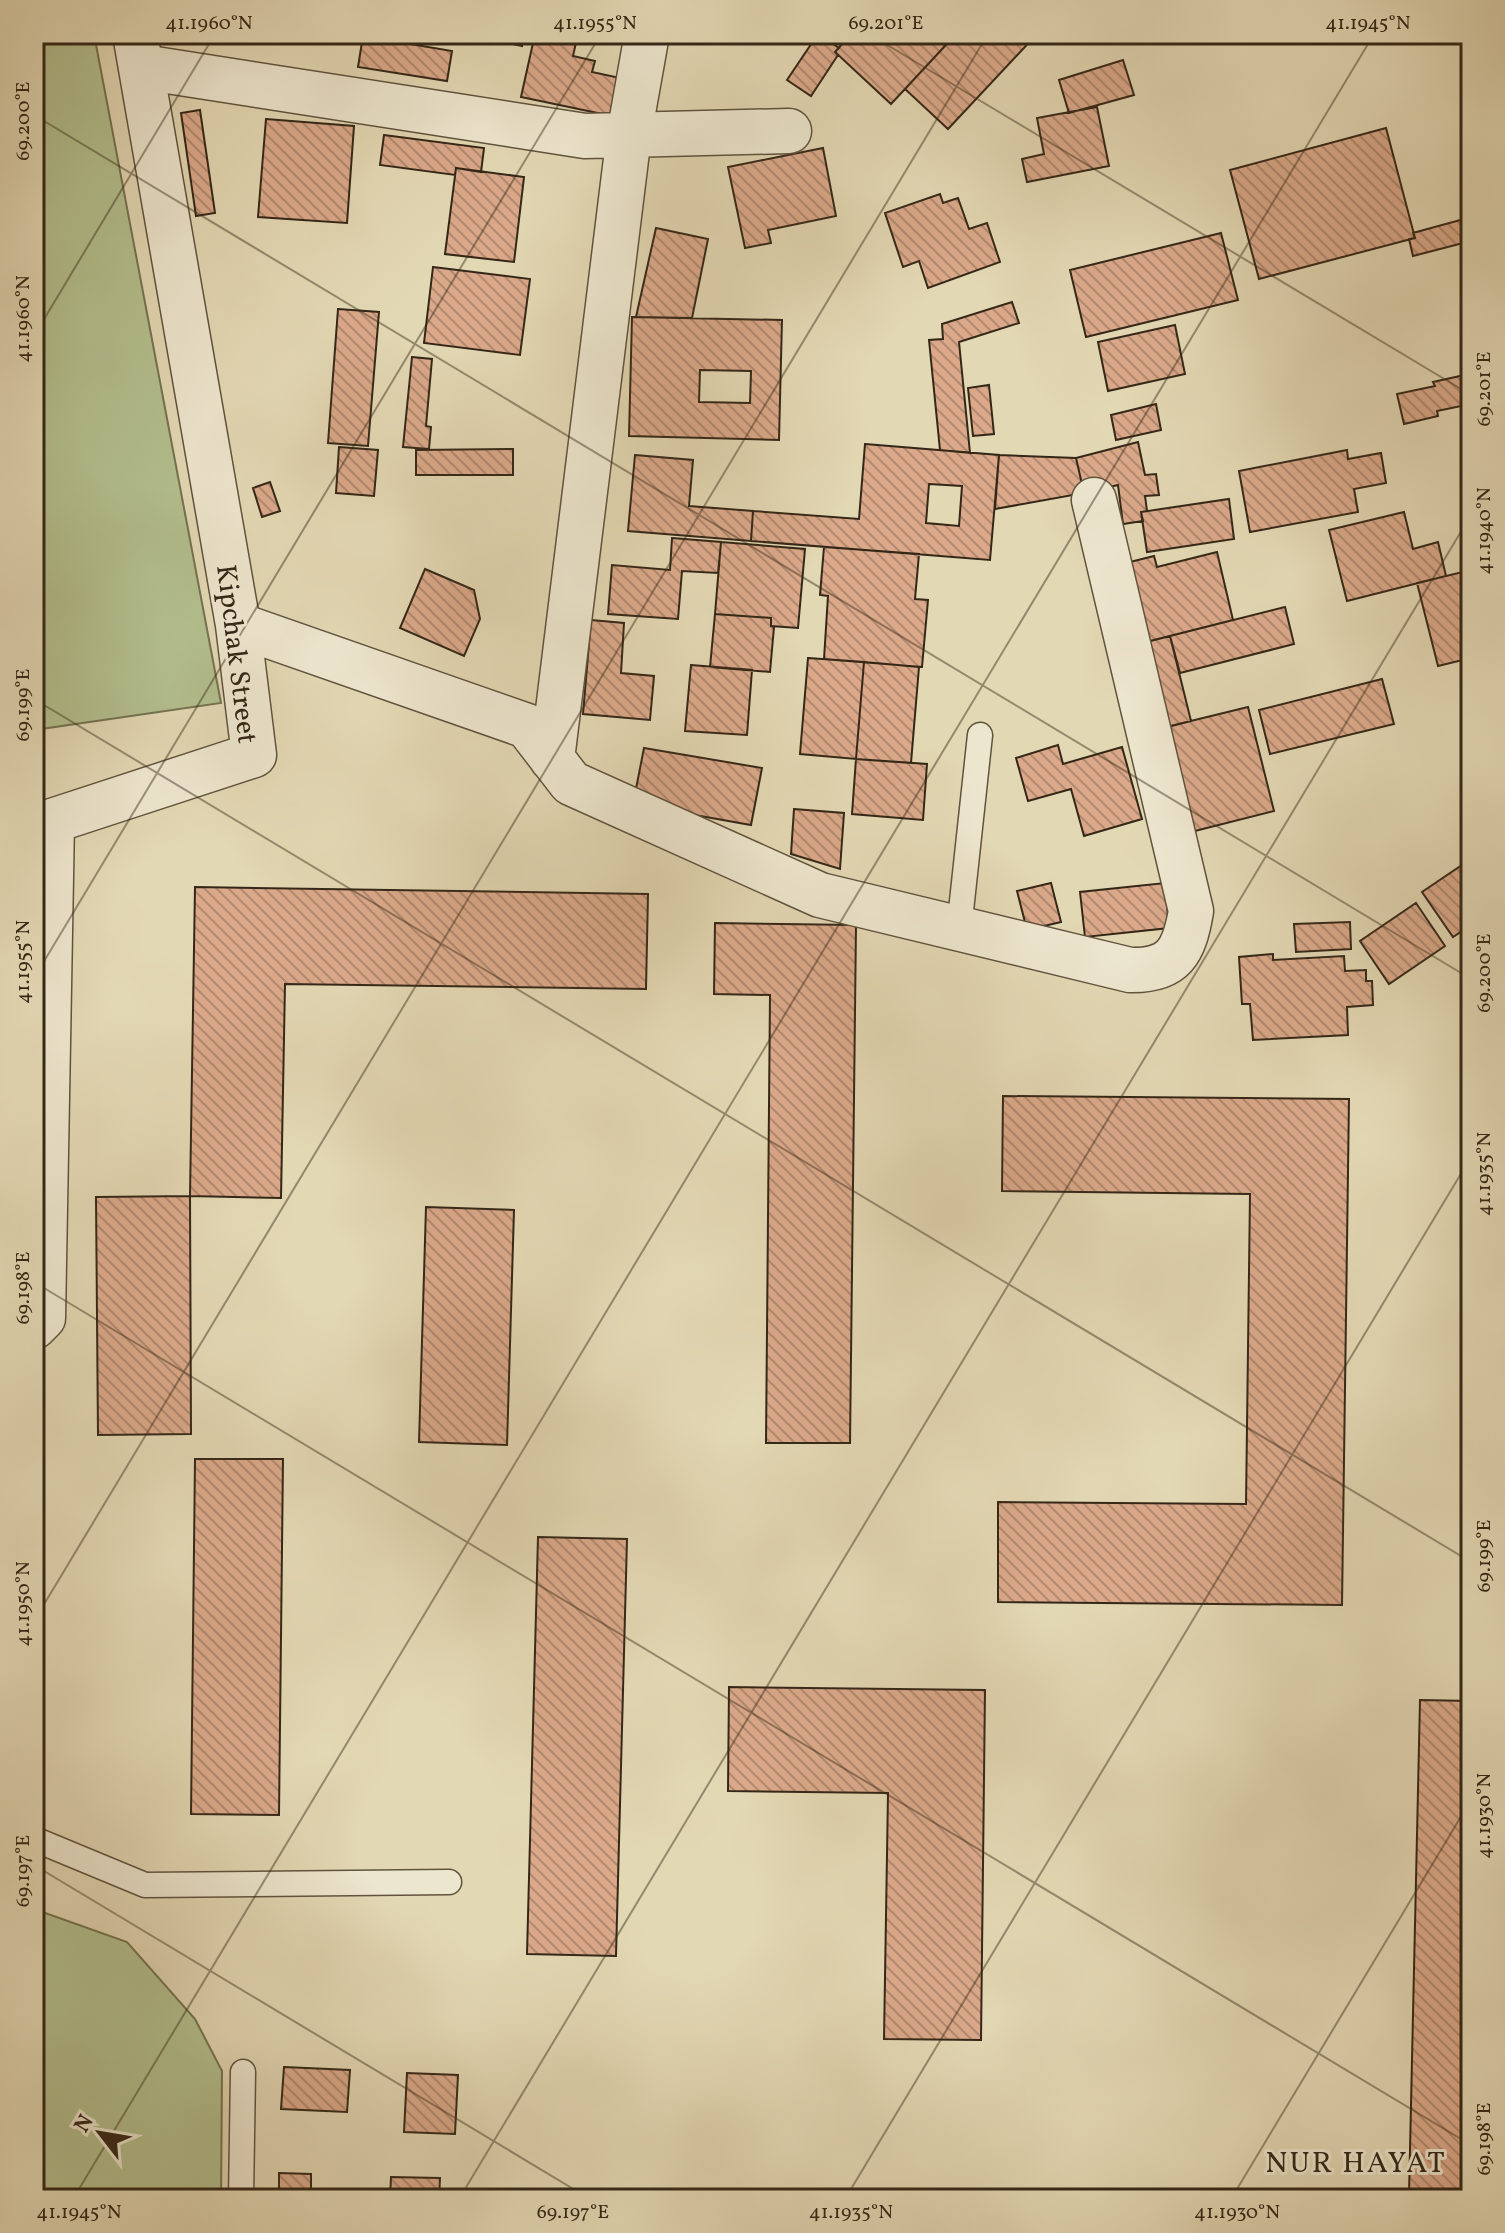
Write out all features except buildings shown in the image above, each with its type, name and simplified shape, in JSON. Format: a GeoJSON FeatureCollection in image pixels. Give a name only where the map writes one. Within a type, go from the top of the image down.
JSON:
{"type":"FeatureCollection","features":[{"type":"Feature","properties":{"kind":"street"},"geometry":{"type":"LineString","coordinates":[[552,759],[629,135],[647,34]]}},
{"type":"Feature","properties":{"kind":"street"},"geometry":{"type":"LineString","coordinates":[[138,50],[585,136],[789,131]]}},
{"type":"Feature","properties":{"kind":"street","name":"Kipchak Street"},"geometry":{"type":"LineString","coordinates":[[34,1327],[43,1318],[52,821],[254,755],[238,625],[138,50]]}},
{"type":"Feature","properties":{"kind":"street"},"geometry":{"type":"LineString","coordinates":[[238,625],[527,726],[571,783],[820,895],[1130,970],[1153,970],[1172,961],[1187,936],[1191,911],[1094,500]]}},
{"type":"Feature","properties":{"kind":"lane"},"geometry":{"type":"LineString","coordinates":[[959,929],[980,735]]}},
{"type":"Feature","properties":{"kind":"lane"},"geometry":{"type":"LineString","coordinates":[[34,1839],[145,1885],[449,1882]]}},
{"type":"Feature","properties":{"kind":"lane"},"geometry":{"type":"LineString","coordinates":[[241,2199],[243,2072]]}},
{"type":"Feature","properties":{"kind":"green space"},"geometry":{"type":"Polygon","coordinates":[[[34,34],[94,34],[221,703],[34,730],[34,34]]]}},
{"type":"Feature","properties":{"kind":"green space"},"geometry":{"type":"Polygon","coordinates":[[[34,1909],[127,1942],[195,2019],[222,2071],[221,2199],[34,2199],[34,1909]]]}},
{"type":"Feature","properties":{"kind":"district","name":"NUR HAYAT"},"geometry":{"type":"Point","coordinates":[1356,2162]}}]}
